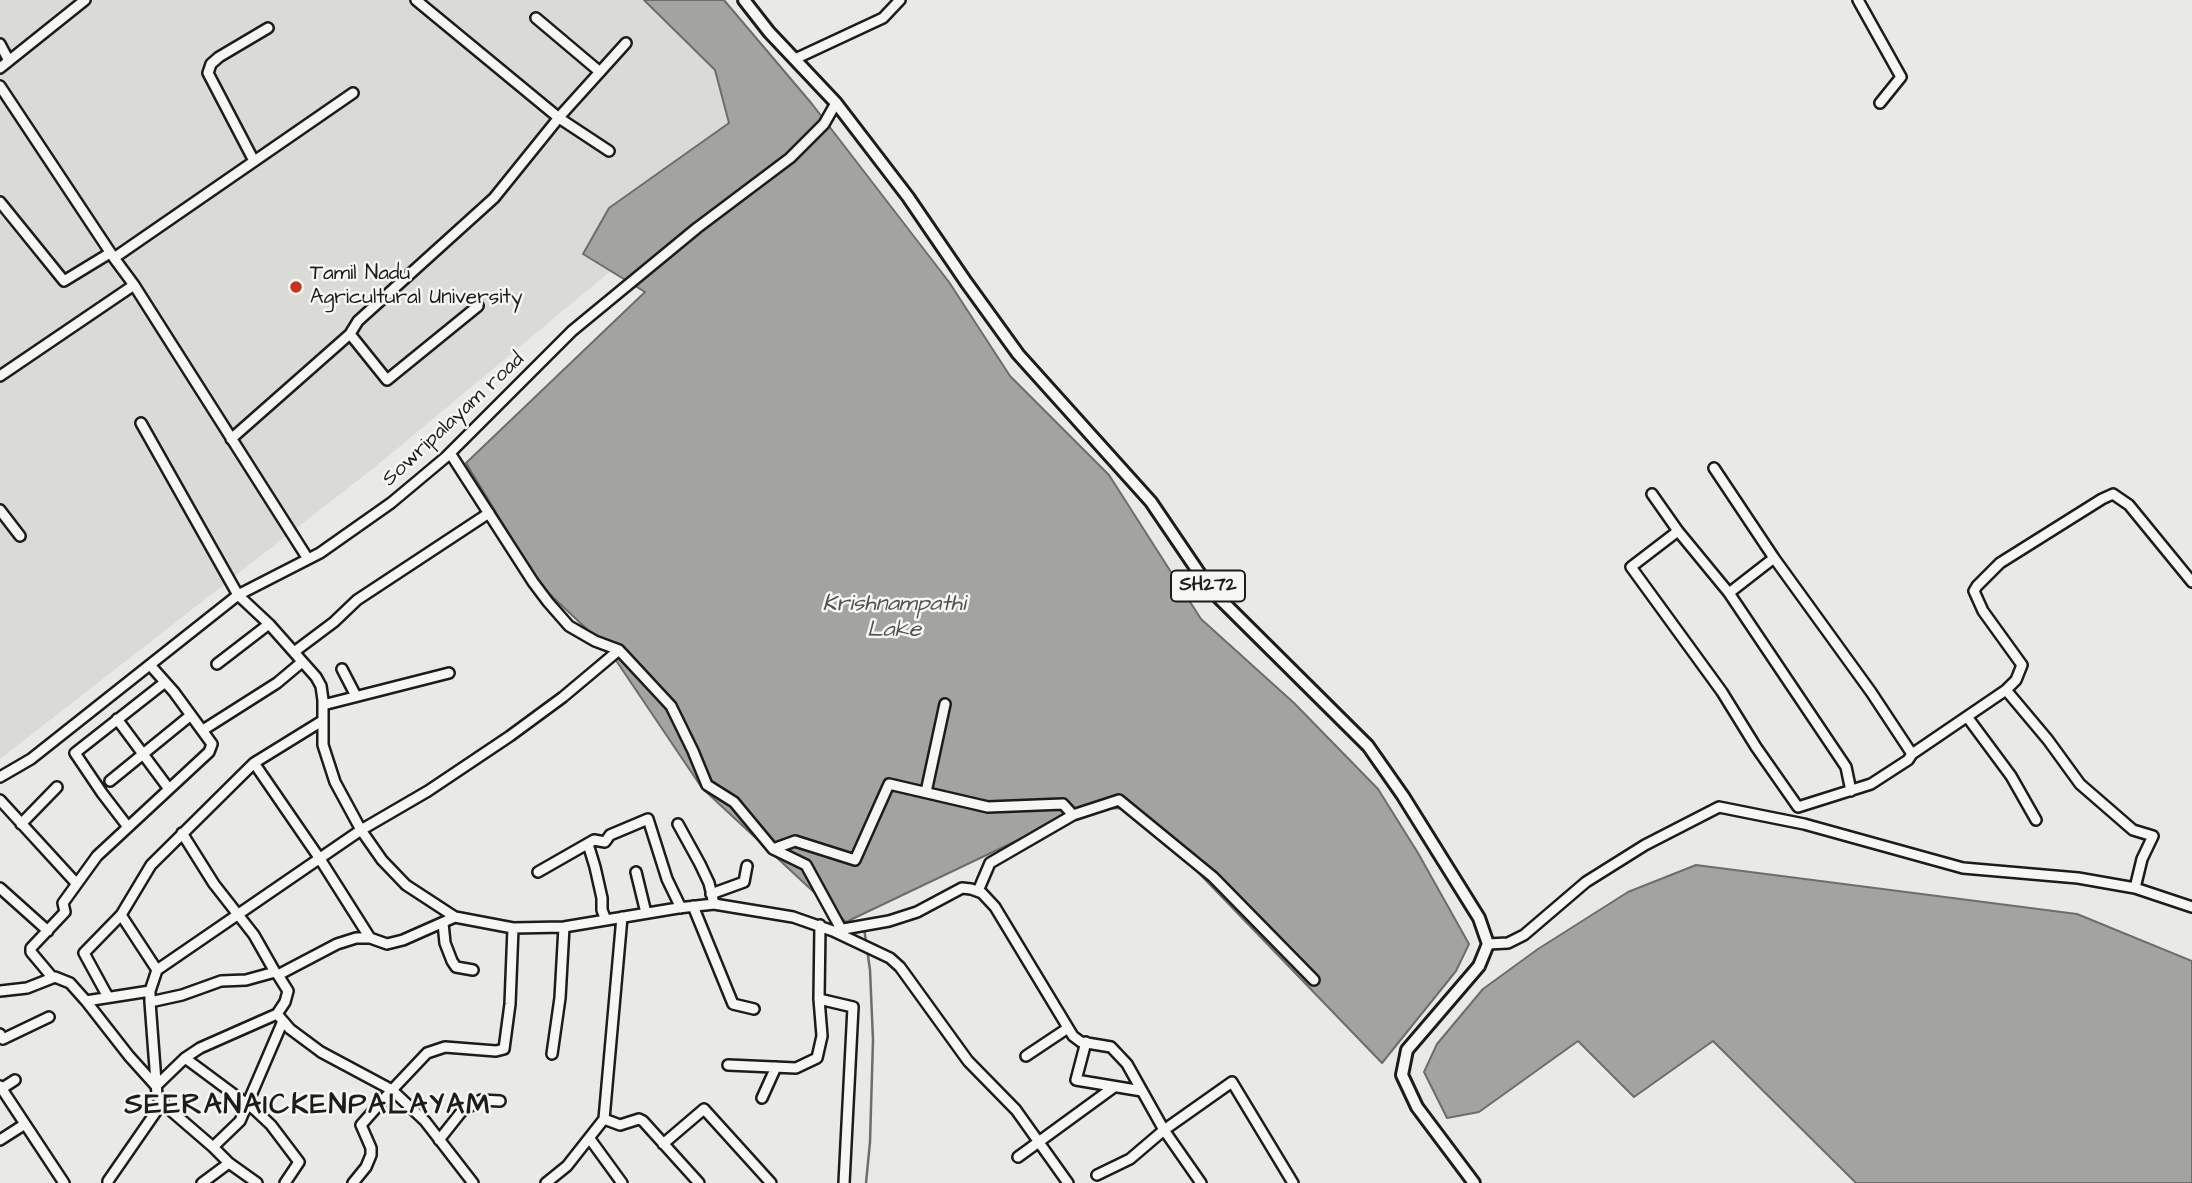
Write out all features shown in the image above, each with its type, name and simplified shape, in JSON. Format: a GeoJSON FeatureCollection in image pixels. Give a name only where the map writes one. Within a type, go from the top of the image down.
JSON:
{"type":"FeatureCollection","features":[{"type":"Feature","properties":{"kind":"main road","name":"SH272"},"geometry":{"type":"LineString","coordinates":[[744,0],[769,32],[836,103],[908,197],[1018,354],[1151,502],[1210,589],[1368,746],[1403,796],[1479,918],[1488,944]]}},
{"type":"Feature","properties":{"kind":"main road"},"geometry":{"type":"LineString","coordinates":[[1474,1183],[1417,1107],[1402,1075],[1407,1049],[1479,966],[1488,944]]}},
{"type":"Feature","properties":{"kind":"street"},"geometry":{"type":"LineString","coordinates":[[0,68],[85,0]]}},
{"type":"Feature","properties":{"kind":"street"},"geometry":{"type":"LineString","coordinates":[[416,0],[559,118],[609,151]]}},
{"type":"Feature","properties":{"kind":"street"},"geometry":{"type":"LineString","coordinates":[[794,59],[883,18],[900,0]]}},
{"type":"Feature","properties":{"kind":"street"},"geometry":{"type":"LineString","coordinates":[[1858,0],[1901,77],[1880,103]]}},
{"type":"Feature","properties":{"kind":"street"},"geometry":{"type":"LineString","coordinates":[[536,18],[600,72]]}},
{"type":"Feature","properties":{"kind":"street"},"geometry":{"type":"LineString","coordinates":[[254,161],[208,73],[211,64],[219,57],[268,29]]}},
{"type":"Feature","properties":{"kind":"street"},"geometry":{"type":"LineString","coordinates":[[231,439],[350,334],[358,321],[494,198],[559,118],[626,43]]}},
{"type":"Feature","properties":{"kind":"street"},"geometry":{"type":"LineString","coordinates":[[0,44],[9,61]]}},
{"type":"Feature","properties":{"kind":"street"},"geometry":{"type":"LineString","coordinates":[[0,86],[134,285],[308,559]]}},
{"type":"Feature","properties":{"kind":"street"},"geometry":{"type":"LineString","coordinates":[[0,202],[64,281],[112,255],[353,93]]}},
{"type":"Feature","properties":{"kind":"street","name":"Sowripalayam road"},"geometry":{"type":"LineString","coordinates":[[0,777],[30,759],[238,595],[308,559],[391,503],[450,453],[572,331],[697,228],[790,158],[824,124],[836,103]]}},
{"type":"Feature","properties":{"kind":"street"},"geometry":{"type":"LineString","coordinates":[[0,376],[134,285]]}},
{"type":"Feature","properties":{"kind":"street"},"geometry":{"type":"LineString","coordinates":[[350,334],[387,380],[478,306]]}},
{"type":"Feature","properties":{"kind":"street"},"geometry":{"type":"LineString","coordinates":[[141,424],[238,595],[270,624],[316,677],[321,686],[323,705],[323,746],[335,782],[361,830],[382,860],[406,886],[455,917],[513,928],[564,928],[693,906],[713,899],[744,882],[747,866]]}},
{"type":"Feature","properties":{"kind":"street"},"geometry":{"type":"LineString","coordinates":[[450,453],[533,582],[569,626],[619,650],[671,706],[707,785],[734,802],[772,849],[806,865],[841,929],[852,939],[890,958],[900,967],[968,1061],[1016,1110],[1068,1183]]}},
{"type":"Feature","properties":{"kind":"street"},"geometry":{"type":"LineString","coordinates":[[1714,468],[1912,754]]}},
{"type":"Feature","properties":{"kind":"street"},"geometry":{"type":"LineString","coordinates":[[1652,494],[1678,531],[1729,593],[1846,767],[1851,791]]}},
{"type":"Feature","properties":{"kind":"street"},"geometry":{"type":"LineString","coordinates":[[1798,807],[1818,803],[1871,784],[1968,718],[2016,680],[2022,665],[1983,611],[1974,592],[2000,563],[2102,499],[2113,494],[2129,505],[2192,582]]}},
{"type":"Feature","properties":{"kind":"street"},"geometry":{"type":"LineString","coordinates":[[0,510],[20,536]]}},
{"type":"Feature","properties":{"kind":"street"},"geometry":{"type":"LineString","coordinates":[[293,652],[334,622],[356,600],[489,513]]}},
{"type":"Feature","properties":{"kind":"street"},"geometry":{"type":"LineString","coordinates":[[1678,531],[1631,567],[1722,692],[1798,807],[1804,824]]}},
{"type":"Feature","properties":{"kind":"street"},"geometry":{"type":"LineString","coordinates":[[1729,593],[1774,558]]}},
{"type":"Feature","properties":{"kind":"street"},"geometry":{"type":"LineString","coordinates":[[217,664],[270,624]]}},
{"type":"Feature","properties":{"kind":"street"},"geometry":{"type":"LineString","coordinates":[[257,1183],[229,1163],[162,1104],[157,1095],[150,991],[157,970],[361,830],[428,791],[510,736],[563,697],[619,650]]}},
{"type":"Feature","properties":{"kind":"street"},"geometry":{"type":"LineString","coordinates":[[203,730],[277,683],[302,662]]}},
{"type":"Feature","properties":{"kind":"street"},"geometry":{"type":"LineString","coordinates":[[52,978],[31,948],[65,912],[64,903],[97,856],[209,752],[212,744],[174,692],[150,665]]}},
{"type":"Feature","properties":{"kind":"street"},"geometry":{"type":"LineString","coordinates":[[342,669],[356,696]]}},
{"type":"Feature","properties":{"kind":"street"},"geometry":{"type":"LineString","coordinates":[[323,705],[449,673]]}},
{"type":"Feature","properties":{"kind":"street"},"geometry":{"type":"LineString","coordinates":[[128,827],[75,753],[164,683]]}},
{"type":"Feature","properties":{"kind":"street"},"geometry":{"type":"LineString","coordinates":[[2006,690],[2049,740],[2080,784],[2133,830],[2153,836],[2141,859],[2135,888]]}},
{"type":"Feature","properties":{"kind":"street"},"geometry":{"type":"LineString","coordinates":[[926,792],[945,704]]}},
{"type":"Feature","properties":{"kind":"street"},"geometry":{"type":"LineString","coordinates":[[110,781],[191,715]]}},
{"type":"Feature","properties":{"kind":"street"},"geometry":{"type":"LineString","coordinates":[[1968,718],[2011,776],[2036,820]]}},
{"type":"Feature","properties":{"kind":"street"},"geometry":{"type":"LineString","coordinates":[[117,719],[169,789]]}},
{"type":"Feature","properties":{"kind":"street"},"geometry":{"type":"LineString","coordinates":[[108,998],[84,953],[121,915],[151,865],[254,763],[321,721]]}},
{"type":"Feature","properties":{"kind":"street"},"geometry":{"type":"LineString","coordinates":[[254,763],[370,938]]}},
{"type":"Feature","properties":{"kind":"street"},"geometry":{"type":"LineString","coordinates":[[772,849],[795,841],[855,860],[889,784],[988,807],[1063,804],[1073,815]]}},
{"type":"Feature","properties":{"kind":"street"},"geometry":{"type":"LineString","coordinates":[[21,824],[57,787]]}},
{"type":"Feature","properties":{"kind":"street"},"geometry":{"type":"LineString","coordinates":[[0,800],[76,883]]}},
{"type":"Feature","properties":{"kind":"street"},"geometry":{"type":"LineString","coordinates":[[978,891],[990,863],[1073,815],[1119,800],[1213,877],[1314,980]]}},
{"type":"Feature","properties":{"kind":"street"},"geometry":{"type":"LineString","coordinates":[[1488,944],[1508,943],[1524,935],[1586,882],[1645,845],[1720,807],[1804,824],[1963,868],[2078,878],[2135,888],[2192,907]]}},
{"type":"Feature","properties":{"kind":"street"},"geometry":{"type":"LineString","coordinates":[[538,872],[594,841],[605,842],[610,835],[648,819],[667,879],[681,908]]}},
{"type":"Feature","properties":{"kind":"street"},"geometry":{"type":"LineString","coordinates":[[678,824],[701,864],[713,899]]}},
{"type":"Feature","properties":{"kind":"street"},"geometry":{"type":"LineString","coordinates":[[182,833],[214,884],[254,935],[288,991],[240,1121],[213,1147]]}},
{"type":"Feature","properties":{"kind":"street"},"geometry":{"type":"LineString","coordinates":[[588,844],[606,920]]}},
{"type":"Feature","properties":{"kind":"street"},"geometry":{"type":"LineString","coordinates":[[635,872],[646,913]]}},
{"type":"Feature","properties":{"kind":"street"},"geometry":{"type":"LineString","coordinates":[[0,888],[48,931]]}},
{"type":"Feature","properties":{"kind":"street"},"geometry":{"type":"LineString","coordinates":[[713,899],[841,929],[889,921],[917,912],[962,888],[982,893],[995,906],[1073,1035],[1081,1042],[1111,1047],[1127,1064],[1164,1130],[1202,1183]]}},
{"type":"Feature","properties":{"kind":"street"},"geometry":{"type":"LineString","coordinates":[[693,906],[733,1004],[754,1009]]}},
{"type":"Feature","properties":{"kind":"street"},"geometry":{"type":"LineString","coordinates":[[121,915],[157,970]]}},
{"type":"Feature","properties":{"kind":"street"},"geometry":{"type":"LineString","coordinates":[[150,1002],[182,995],[221,981],[246,980],[276,974],[337,944],[356,938],[370,938],[387,944],[403,940],[455,917]]}},
{"type":"Feature","properties":{"kind":"street"},"geometry":{"type":"LineString","coordinates":[[546,1183],[567,1166],[604,1119],[622,917]]}},
{"type":"Feature","properties":{"kind":"street"},"geometry":{"type":"LineString","coordinates":[[443,923],[445,943],[452,961],[456,967],[472,970]]}},
{"type":"Feature","properties":{"kind":"street"},"geometry":{"type":"LineString","coordinates":[[728,1065],[796,1068],[817,1058],[822,1036],[819,999],[820,925]]}},
{"type":"Feature","properties":{"kind":"street"},"geometry":{"type":"LineString","coordinates":[[353,1183],[366,1167],[371,1155],[371,1148],[360,1125],[427,1053],[445,1047],[496,1051],[504,1049],[510,1004],[513,928]]}},
{"type":"Feature","properties":{"kind":"street"},"geometry":{"type":"LineString","coordinates":[[552,1054],[564,928]]}},
{"type":"Feature","properties":{"kind":"street"},"geometry":{"type":"LineString","coordinates":[[0,991],[27,988],[55,977],[70,983],[156,1086]]}},
{"type":"Feature","properties":{"kind":"street"},"geometry":{"type":"LineString","coordinates":[[86,1001],[150,991]]}},
{"type":"Feature","properties":{"kind":"street"},"geometry":{"type":"LineString","coordinates":[[819,999],[853,1007],[844,1183]]}},
{"type":"Feature","properties":{"kind":"street"},"geometry":{"type":"LineString","coordinates":[[0,1034],[3,1039],[49,1017]]}},
{"type":"Feature","properties":{"kind":"street"},"geometry":{"type":"LineString","coordinates":[[280,1018],[321,1052],[392,1090],[425,1121],[473,1183]]}},
{"type":"Feature","properties":{"kind":"street"},"geometry":{"type":"LineString","coordinates":[[156,1086],[200,1048],[280,1018]]}},
{"type":"Feature","properties":{"kind":"street"},"geometry":{"type":"LineString","coordinates":[[1026,1056],[1068,1028]]}},
{"type":"Feature","properties":{"kind":"street"},"geometry":{"type":"LineString","coordinates":[[1086,1042],[1076,1080],[1142,1091]]}},
{"type":"Feature","properties":{"kind":"street"},"geometry":{"type":"LineString","coordinates":[[186,1058],[271,1125],[299,1162],[285,1183]]}},
{"type":"Feature","properties":{"kind":"street"},"geometry":{"type":"LineString","coordinates":[[762,1098],[776,1067]]}},
{"type":"Feature","properties":{"kind":"street"},"geometry":{"type":"LineString","coordinates":[[15,1080],[1,1087],[62,1179],[49,1183]]}},
{"type":"Feature","properties":{"kind":"street"},"geometry":{"type":"LineString","coordinates":[[1097,1175],[1130,1159],[1164,1130],[1232,1082],[1293,1183]]}},
{"type":"Feature","properties":{"kind":"street"},"geometry":{"type":"LineString","coordinates":[[1018,1157],[1114,1087]]}},
{"type":"Feature","properties":{"kind":"street"},"geometry":{"type":"LineString","coordinates":[[439,1140],[462,1111],[481,1100],[500,1101]]}},
{"type":"Feature","properties":{"kind":"street"},"geometry":{"type":"LineString","coordinates":[[108,1183],[162,1104]]}},
{"type":"Feature","properties":{"kind":"street"},"geometry":{"type":"LineString","coordinates":[[663,1144],[704,1109],[771,1183]]}},
{"type":"Feature","properties":{"kind":"street"},"geometry":{"type":"LineString","coordinates":[[604,1119],[620,1125],[639,1119],[699,1183]]}},
{"type":"Feature","properties":{"kind":"street"},"geometry":{"type":"LineString","coordinates":[[0,1140],[25,1124]]}},
{"type":"Feature","properties":{"kind":"street"},"geometry":{"type":"LineString","coordinates":[[590,1139],[622,1183]]}},
{"type":"Feature","properties":{"kind":"street"},"geometry":{"type":"LineString","coordinates":[[202,1183],[229,1163]]}},
{"type":"Feature","properties":{"kind":"shaded area","name":"Tamil Nadu Agricultural University"},"geometry":{"type":"Polygon","coordinates":[[[0,0],[716,0],[804,110],[380,463],[0,759],[0,0]]]}},
{"type":"Feature","properties":{"kind":"water","name":"Krishnampathi Lake"},"geometry":{"type":"Polygon","coordinates":[[[644,0],[724,0],[812,104],[949,282],[1010,376],[1109,475],[1201,619],[1294,703],[1378,789],[1469,944],[1456,971],[1382,1063],[1136,808],[1083,809],[846,922],[702,788],[609,650],[540,585],[466,463],[645,292],[583,254],[609,208],[729,123],[715,70],[644,0]]]}},
{"type":"Feature","properties":{"kind":"water"},"geometry":{"type":"Polygon","coordinates":[[[1696,865],[2077,914],[2192,961],[2192,1183],[1856,1183],[1713,1041],[1634,1097],[1578,1041],[1479,1112],[1447,1118],[1424,1072],[1437,1044],[1483,989],[1538,949],[1628,892],[1696,865]]]}},
{"type":"Feature","properties":{"kind":"waterway"},"geometry":{"type":"LineString","coordinates":[[864,928],[870,970],[873,1040],[866,1183]]}},
{"type":"Feature","properties":{"kind":"place","name":"Tamil Nadu Agricultural University"},"geometry":{"type":"Point","coordinates":[296,287]}},
{"type":"Feature","properties":{"kind":"district","name":"SEERANAICKENPALAYAM"},"geometry":{"type":"Point","coordinates":[308,1107]}}]}
